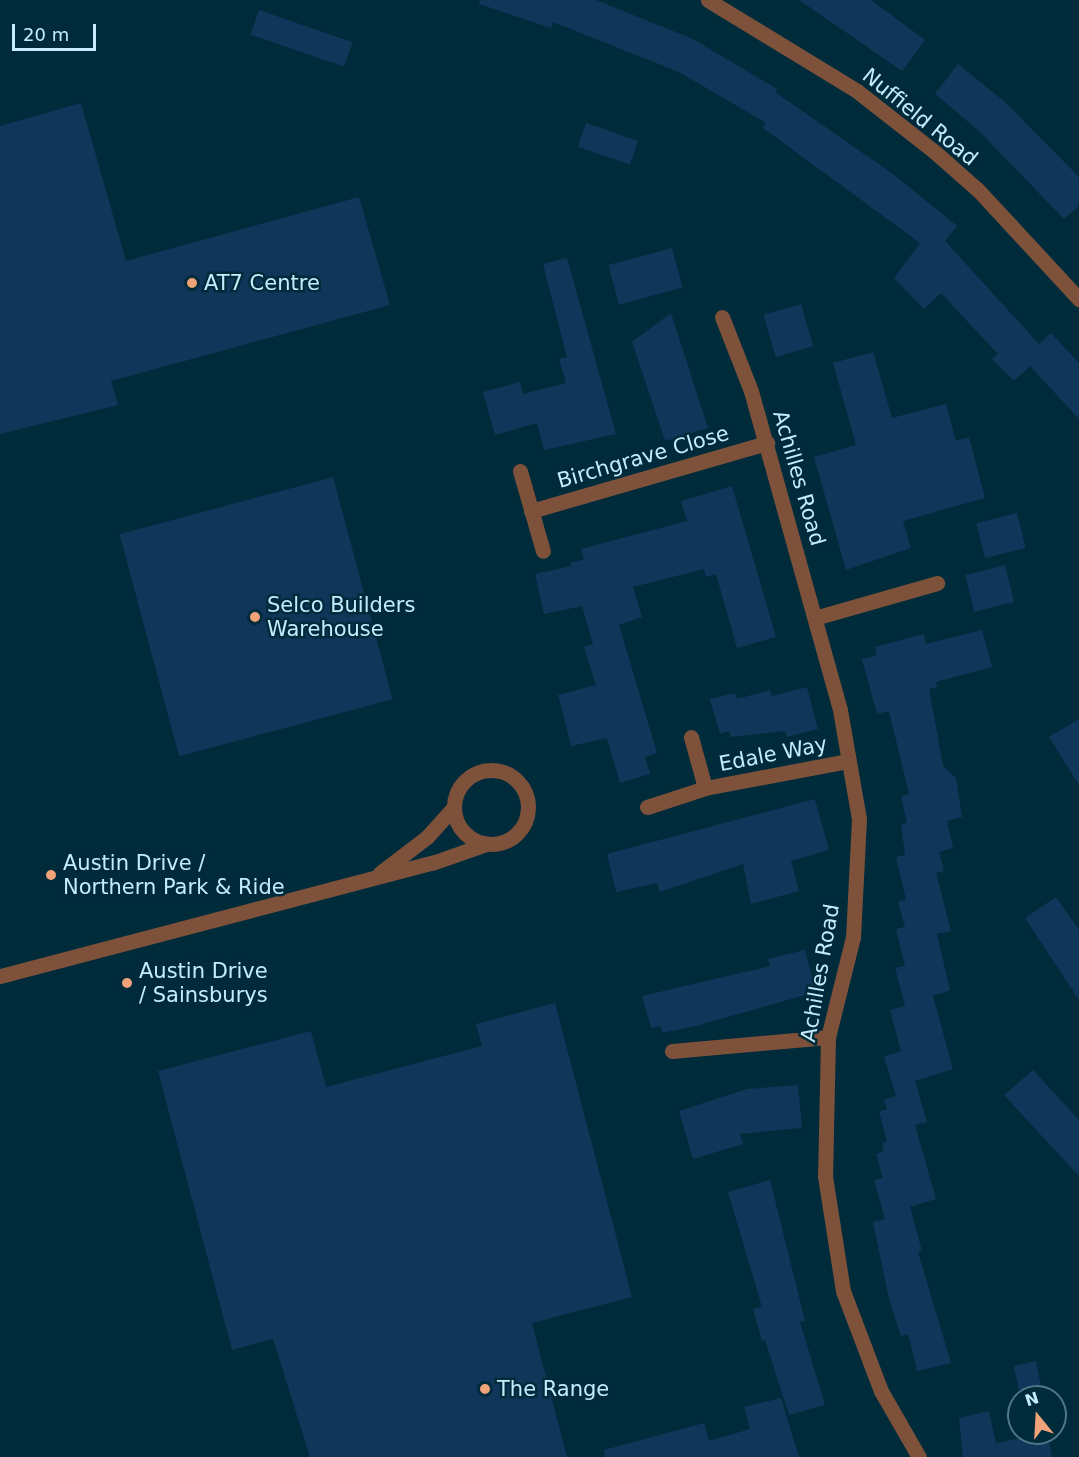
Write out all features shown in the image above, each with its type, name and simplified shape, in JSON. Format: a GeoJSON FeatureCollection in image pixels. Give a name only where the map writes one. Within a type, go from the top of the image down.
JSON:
{"type":"FeatureCollection","features":[{"type":"Feature","properties":{"kind":"street","name":"Nuffield Road"},"geometry":{"type":"LineString","coordinates":[[708,0],[857,91],[936,153],[992,205],[1079,299]]}},
{"type":"Feature","properties":{"kind":"street","name":"Achilles Road"},"geometry":{"type":"LineString","coordinates":[[722,317],[767,443],[818,617],[859,819],[853,937],[828,1037],[825,1176],[843,1291],[881,1391],[919,1457]]}},
{"type":"Feature","properties":{"kind":"street","name":"Birchgrave Close"},"geometry":{"type":"LineString","coordinates":[[531,511],[767,443]]}},
{"type":"Feature","properties":{"kind":"street"},"geometry":{"type":"LineString","coordinates":[[520,471],[543,551]]}},
{"type":"Feature","properties":{"kind":"street"},"geometry":{"type":"LineString","coordinates":[[818,617],[937,583]]}},
{"type":"Feature","properties":{"kind":"street","name":"Edale Way"},"geometry":{"type":"LineString","coordinates":[[691,737],[705,788]]}},
{"type":"Feature","properties":{"kind":"street","name":"Edale Way"},"geometry":{"type":"LineString","coordinates":[[647,807],[705,788],[848,761]]}},
{"type":"Feature","properties":{"kind":"street"},"geometry":{"type":"LineString","coordinates":[[0,976],[375,877],[486,844],[508,840],[524,824],[528,808],[521,784],[502,771],[476,773],[460,786],[454,807],[427,837],[375,877]]}},
{"type":"Feature","properties":{"kind":"street"},"geometry":{"type":"LineString","coordinates":[[454,807],[463,831],[486,844]]}},
{"type":"Feature","properties":{"kind":"street"},"geometry":{"type":"LineString","coordinates":[[672,1052],[828,1037]]}},
{"type":"Feature","properties":{"kind":"building"},"geometry":{"type":"Polygon","coordinates":[[[480,0],[596,0],[693,39],[777,89],[775,92],[893,174],[957,226],[945,241],[1039,344],[1051,333],[1079,363],[1079,419],[1030,366],[1014,381],[992,359],[998,354],[941,293],[924,309],[894,278],[920,243],[763,128],[766,123],[679,72],[553,22],[551,28],[479,4],[480,0]]]}},
{"type":"Feature","properties":{"kind":"building"},"geometry":{"type":"Polygon","coordinates":[[[799,0],[871,0],[925,40],[902,71],[799,0]]]}},
{"type":"Feature","properties":{"kind":"building"},"geometry":{"type":"Polygon","coordinates":[[[259,10],[353,42],[344,67],[251,35],[259,10]]]}},
{"type":"Feature","properties":{"kind":"building"},"geometry":{"type":"Polygon","coordinates":[[[958,64],[1005,102],[1079,177],[1079,206],[1064,219],[979,131],[935,94],[958,64]]]}},
{"type":"Feature","properties":{"kind":"building","name":"AT7 Centre"},"geometry":{"type":"Polygon","coordinates":[[[81,103],[126,261],[359,197],[390,305],[111,381],[118,405],[0,434],[0,126],[81,103]]]}},
{"type":"Feature","properties":{"kind":"building"},"geometry":{"type":"Polygon","coordinates":[[[586,123],[638,141],[630,165],[578,147],[586,123]]]}},
{"type":"Feature","properties":{"kind":"building"},"geometry":{"type":"Polygon","coordinates":[[[672,248],[683,288],[619,305],[608,265],[672,248]]]}},
{"type":"Feature","properties":{"kind":"building"},"geometry":{"type":"Polygon","coordinates":[[[567,258],[616,434],[544,450],[537,423],[495,435],[483,392],[520,382],[523,394],[566,383],[559,359],[567,357],[543,264],[567,258]]]}},
{"type":"Feature","properties":{"kind":"building"},"geometry":{"type":"Polygon","coordinates":[[[801,304],[813,346],[776,357],[764,315],[801,304]]]}},
{"type":"Feature","properties":{"kind":"building"},"geometry":{"type":"Polygon","coordinates":[[[671,313],[708,428],[665,441],[632,342],[671,313]]]}},
{"type":"Feature","properties":{"kind":"building"},"geometry":{"type":"Polygon","coordinates":[[[873,352],[892,418],[946,404],[956,441],[969,437],[985,498],[903,521],[911,548],[846,570],[814,457],[856,445],[833,363],[873,352]]]}},
{"type":"Feature","properties":{"kind":"building","name":"Selco Builders Warehouse"},"geometry":{"type":"Polygon","coordinates":[[[333,477],[393,699],[179,756],[120,534],[333,477]]]}},
{"type":"Feature","properties":{"kind":"building"},"geometry":{"type":"Polygon","coordinates":[[[732,486],[776,637],[737,648],[716,574],[706,577],[704,569],[633,587],[642,617],[619,625],[657,753],[645,757],[650,774],[620,783],[607,738],[571,746],[558,695],[596,685],[584,647],[593,644],[582,606],[544,614],[535,574],[571,566],[570,563],[584,559],[581,549],[687,521],[681,501],[732,486]]]}},
{"type":"Feature","properties":{"kind":"building"},"geometry":{"type":"Polygon","coordinates":[[[1017,513],[1026,548],[985,558],[976,523],[1017,513]]]}},
{"type":"Feature","properties":{"kind":"building"},"geometry":{"type":"Polygon","coordinates":[[[1005,565],[1014,602],[974,612],[965,575],[1005,565]]]}},
{"type":"Feature","properties":{"kind":"building"},"geometry":{"type":"Polygon","coordinates":[[[982,630],[992,667],[936,682],[937,687],[929,689],[943,766],[956,778],[962,817],[947,821],[953,848],[939,852],[944,871],[936,873],[951,931],[937,934],[950,990],[933,996],[953,1069],[915,1081],[927,1122],[915,1125],[936,1199],[910,1207],[922,1251],[918,1252],[951,1363],[917,1371],[908,1334],[901,1336],[889,1299],[873,1222],[885,1219],[874,1180],[883,1178],[876,1154],[884,1151],[882,1143],[887,1141],[879,1112],[887,1109],[884,1100],[896,1096],[884,1057],[901,1051],[890,1010],[905,1006],[895,968],[905,966],[896,929],[905,927],[898,902],[906,900],[896,857],[905,855],[901,824],[907,823],[901,796],[909,794],[889,711],[877,714],[862,659],[877,655],[875,647],[924,634],[926,644],[982,630]]]}},
{"type":"Feature","properties":{"kind":"building"},"geometry":{"type":"Polygon","coordinates":[[[807,687],[818,729],[787,737],[785,731],[731,737],[729,731],[720,734],[710,699],[735,693],[737,699],[770,690],[772,696],[807,687]]]}},
{"type":"Feature","properties":{"kind":"building"},"geometry":{"type":"Polygon","coordinates":[[[1079,719],[1079,785],[1049,737],[1079,719]]]}},
{"type":"Feature","properties":{"kind":"building"},"geometry":{"type":"Polygon","coordinates":[[[815,799],[829,850],[791,861],[799,891],[751,904],[743,864],[660,892],[657,883],[616,892],[607,854],[815,799]]]}},
{"type":"Feature","properties":{"kind":"building"},"geometry":{"type":"Polygon","coordinates":[[[1056,897],[1079,930],[1079,1000],[1025,918],[1056,897]]]}},
{"type":"Feature","properties":{"kind":"building"},"geometry":{"type":"Polygon","coordinates":[[[805,950],[816,992],[696,1026],[662,1033],[661,1026],[651,1028],[642,996],[770,966],[768,959],[805,950]]]}},
{"type":"Feature","properties":{"kind":"building"},"geometry":{"type":"Polygon","coordinates":[[[555,1003],[632,1297],[532,1323],[567,1457],[310,1457],[273,1339],[232,1350],[158,1071],[311,1031],[326,1087],[482,1046],[476,1024],[555,1003]]]}},
{"type":"Feature","properties":{"kind":"building"},"geometry":{"type":"Polygon","coordinates":[[[1033,1070],[1079,1120],[1079,1176],[1004,1095],[1033,1070]]]}},
{"type":"Feature","properties":{"kind":"building"},"geometry":{"type":"Polygon","coordinates":[[[798,1085],[802,1128],[740,1134],[743,1144],[693,1159],[679,1111],[747,1089],[798,1085]]]}},
{"type":"Feature","properties":{"kind":"building"},"geometry":{"type":"Polygon","coordinates":[[[770,1180],[805,1321],[800,1322],[825,1405],[789,1415],[753,1309],[762,1307],[728,1192],[770,1180]]]}},
{"type":"Feature","properties":{"kind":"building"},"geometry":{"type":"Polygon","coordinates":[[[1036,1361],[1041,1385],[1018,1385],[1014,1366],[1036,1361]]]}},
{"type":"Feature","properties":{"kind":"building"},"geometry":{"type":"Polygon","coordinates":[[[781,1398],[799,1457],[605,1457],[604,1450],[704,1423],[709,1441],[750,1429],[744,1407],[781,1398]]]}},
{"type":"Feature","properties":{"kind":"building"},"geometry":{"type":"Polygon","coordinates":[[[989,1411],[996,1443],[1007,1441],[1007,1445],[1050,1445],[1052,1457],[963,1457],[959,1418],[989,1411]]]}},
{"type":"Feature","properties":{"kind":"place","name":"AT7 Centre"},"geometry":{"type":"Point","coordinates":[192,283]}},
{"type":"Feature","properties":{"kind":"place","name":"Selco Builders Warehouse"},"geometry":{"type":"Point","coordinates":[255,617]}},
{"type":"Feature","properties":{"kind":"place","name":"Austin Drive / Northern Park & Ride"},"geometry":{"type":"Point","coordinates":[51,875]}},
{"type":"Feature","properties":{"kind":"place","name":"Austin Drive / Sainsburys"},"geometry":{"type":"Point","coordinates":[127,983]}},
{"type":"Feature","properties":{"kind":"place","name":"The Range"},"geometry":{"type":"Point","coordinates":[485,1389]}}]}
